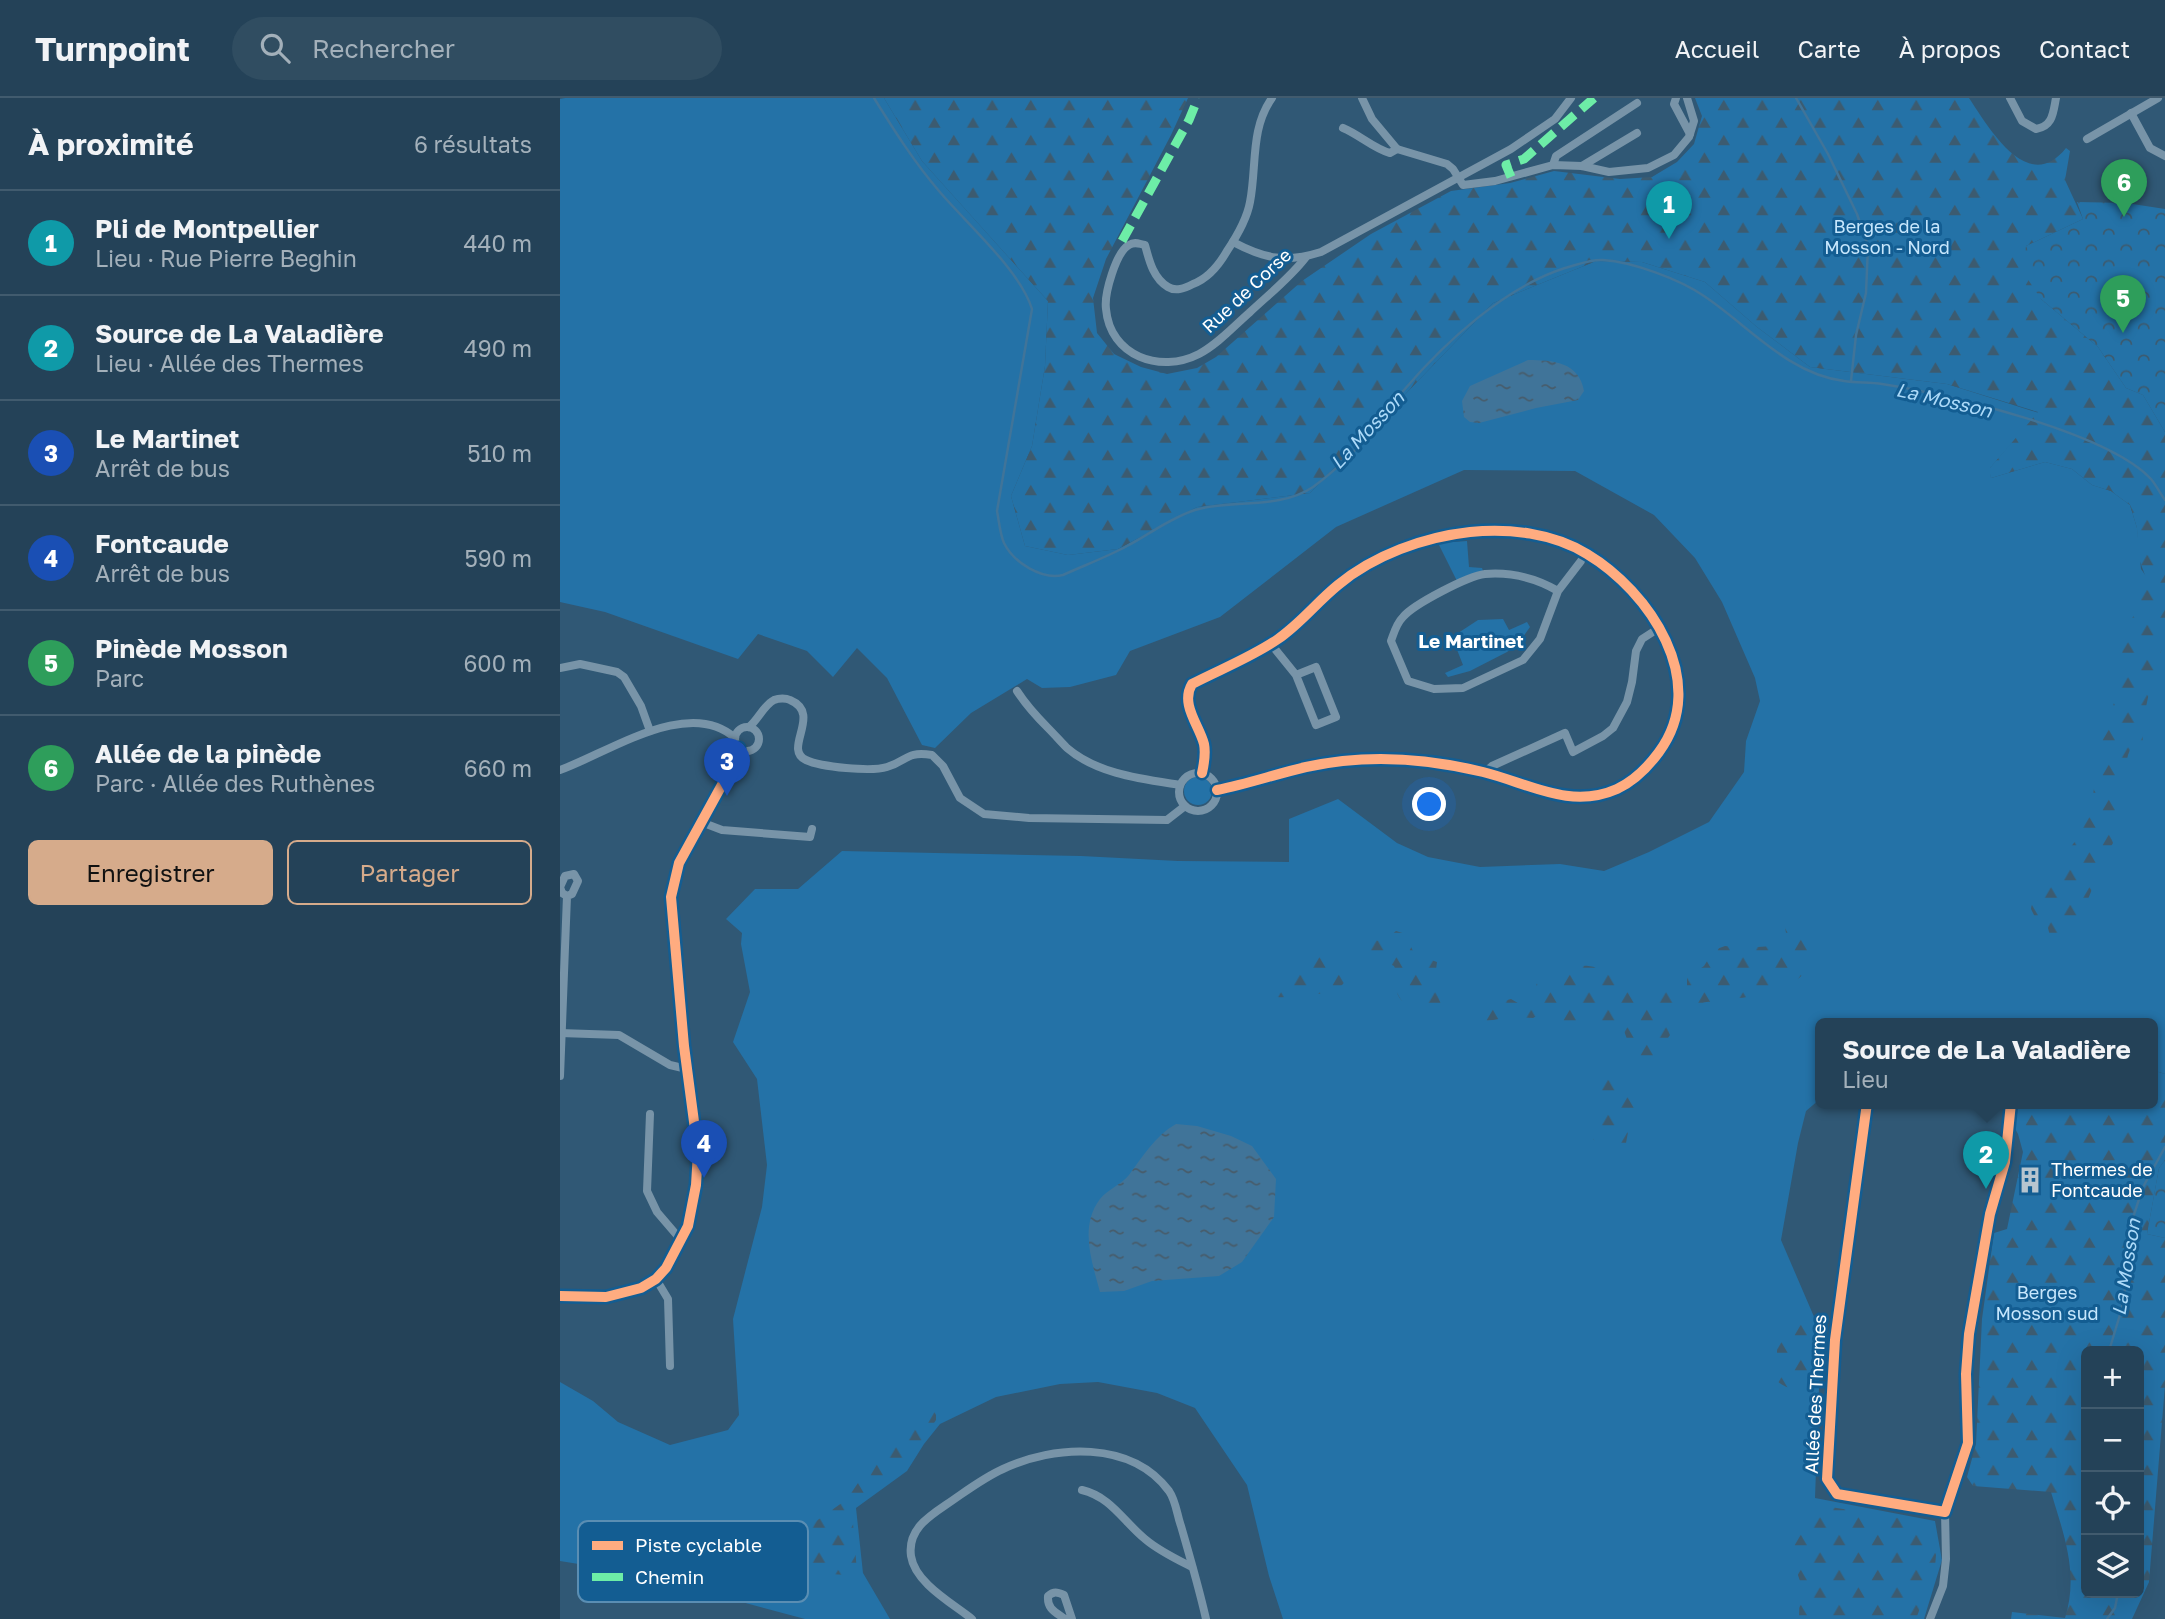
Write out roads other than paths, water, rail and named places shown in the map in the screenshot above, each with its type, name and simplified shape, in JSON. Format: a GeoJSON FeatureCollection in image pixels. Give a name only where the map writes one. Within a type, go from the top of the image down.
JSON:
{"type":"FeatureCollection","features":[{"type":"Feature","properties":{"kind":"street"},"geometry":{"type":"LineString","coordinates":[[1272,98],[1258,125],[1248,212],[1233,242],[1260,256],[1280,259],[1306,257]]}},
{"type":"Feature","properties":{"kind":"street"},"geometry":{"type":"LineString","coordinates":[[1362,98],[1372,119],[1397,149],[1447,164],[1462,185],[1495,181],[1553,166],[1582,166],[1609,172],[1648,168],[1674,155],[1690,134],[1693,121],[1687,98]]}},
{"type":"Feature","properties":{"kind":"street","name":"Rue de Corse"},"geometry":{"type":"LineString","coordinates":[[1233,242],[1218,266],[1199,282],[1182,290],[1169,288],[1158,278],[1151,267],[1145,245],[1135,243],[1127,246],[1115,267],[1106,295],[1106,309],[1118,339],[1130,352],[1158,363],[1185,360],[1217,342],[1293,273],[1306,257],[1321,252],[1499,156],[1555,119],[1571,98]]}},
{"type":"Feature","properties":{"kind":"street"},"geometry":{"type":"LineString","coordinates":[[1676,98],[1674,104],[1690,134]]}},
{"type":"Feature","properties":{"kind":"street"},"geometry":{"type":"LineString","coordinates":[[2010,98],[2022,121],[2036,129],[2051,121],[2056,98]]}},
{"type":"Feature","properties":{"kind":"street"},"geometry":{"type":"LineString","coordinates":[[2087,139],[2158,98]]}},
{"type":"Feature","properties":{"kind":"street"},"geometry":{"type":"LineString","coordinates":[[1553,166],[1556,156],[1637,103]]}},
{"type":"Feature","properties":{"kind":"street"},"geometry":{"type":"LineString","coordinates":[[2131,113],[2150,148],[2165,156]]}},
{"type":"Feature","properties":{"kind":"street"},"geometry":{"type":"LineString","coordinates":[[1343,128],[1368,140],[1382,151],[1390,153],[1397,149]]}},
{"type":"Feature","properties":{"kind":"street"},"geometry":{"type":"LineString","coordinates":[[1582,166],[1637,133]]}},
{"type":"Feature","properties":{"kind":"street"},"geometry":{"type":"LineString","coordinates":[[1202,773],[1204,745],[1188,704],[1192,684],[1271,643],[1303,619],[1352,574],[1394,552],[1424,541],[1470,532],[1517,531],[1546,537],[1585,552],[1612,571],[1639,597],[1659,628],[1673,658],[1679,695],[1671,732],[1643,771],[1618,788],[1601,794],[1573,797],[1543,792],[1485,772],[1421,762],[1364,760],[1308,767],[1217,790]]}},
{"type":"Feature","properties":{"kind":"street"},"geometry":{"type":"LineString","coordinates":[[1558,591],[1543,582],[1520,575],[1482,574],[1426,600],[1402,618],[1395,627],[1391,641],[1408,681],[1447,690],[1475,684],[1523,660],[1541,639],[1558,591],[1585,552]]}},
{"type":"Feature","properties":{"kind":"street"},"geometry":{"type":"LineString","coordinates":[[1485,772],[1492,766],[1565,733],[1573,752],[1608,732],[1627,702],[1636,651],[1642,639],[1659,628]]}},
{"type":"Feature","properties":{"kind":"street"},"geometry":{"type":"LineString","coordinates":[[1271,643],[1296,675],[1316,725],[1336,718],[1315,667],[1296,675]]}},
{"type":"Feature","properties":{"kind":"street"},"geometry":{"type":"LineString","coordinates":[[560,668],[580,664],[617,672],[624,677],[636,696],[650,731]]}},
{"type":"Feature","properties":{"kind":"street"},"geometry":{"type":"LineString","coordinates":[[1017,691],[1036,717],[1069,749],[1085,760],[1129,776],[1180,785]]}},
{"type":"Feature","properties":{"kind":"street"},"geometry":{"type":"LineString","coordinates":[[736,735],[752,729],[774,700],[787,699],[797,704],[804,718],[798,743],[798,753],[802,758],[810,762],[880,768],[889,766],[909,754],[932,755],[943,766],[960,798],[984,814],[1029,818],[1167,820],[1185,806]]}},
{"type":"Feature","properties":{"kind":"street"},"geometry":{"type":"LineString","coordinates":[[560,770],[650,731],[706,723],[736,735],[742,749]]}},
{"type":"Feature","properties":{"kind":"street"},"geometry":{"type":"LineString","coordinates":[[742,749],[752,750],[758,745],[759,737],[752,729]]}},
{"type":"Feature","properties":{"kind":"street"},"geometry":{"type":"LineString","coordinates":[[560,1296],[583,1298],[615,1295],[641,1288],[656,1279],[666,1268],[688,1226],[696,1185],[698,1152],[687,1069],[671,897],[679,863],[742,749]]}},
{"type":"Feature","properties":{"kind":"street"},"geometry":{"type":"LineString","coordinates":[[1202,773],[1212,779],[1217,796],[1209,807],[1197,811],[1185,806],[1180,796],[1180,785],[1187,776],[1202,773]]}},
{"type":"Feature","properties":{"kind":"street"},"geometry":{"type":"LineString","coordinates":[[701,822],[722,830],[810,837],[812,829]]}},
{"type":"Feature","properties":{"kind":"street"},"geometry":{"type":"LineString","coordinates":[[560,1076],[567,896]]}},
{"type":"Feature","properties":{"kind":"street"},"geometry":{"type":"LineString","coordinates":[[561,1033],[619,1035],[670,1065],[687,1069]]}},
{"type":"Feature","properties":{"kind":"street","name":"Allée des Thermes"},"geometry":{"type":"LineString","coordinates":[[1866,1109],[1835,1339],[1827,1479],[1837,1494],[1945,1513]]}},
{"type":"Feature","properties":{"kind":"street"},"geometry":{"type":"LineString","coordinates":[[1930,1619],[1943,1586],[1946,1559],[1945,1513],[1968,1443],[1966,1374],[1969,1334],[1985,1239],[2006,1162],[2010,1109]]}},
{"type":"Feature","properties":{"kind":"street"},"geometry":{"type":"LineString","coordinates":[[650,1114],[647,1191],[657,1212],[681,1240]]}},
{"type":"Feature","properties":{"kind":"street"},"geometry":{"type":"LineString","coordinates":[[656,1279],[668,1299],[670,1366]]}},
{"type":"Feature","properties":{"kind":"street"},"geometry":{"type":"LineString","coordinates":[[972,1619],[917,1574],[911,1556],[914,1532],[925,1520],[1000,1470],[1026,1460],[1061,1453],[1095,1452],[1121,1456],[1138,1464],[1170,1492],[1206,1619]]}},
{"type":"Feature","properties":{"kind":"street"},"geometry":{"type":"LineString","coordinates":[[1082,1490],[1110,1503],[1144,1539],[1192,1567]]}},
{"type":"Feature","properties":{"kind":"street"},"geometry":{"type":"LineString","coordinates":[[1065,1619],[1051,1609],[1047,1602],[1051,1593],[1064,1595],[1072,1619]]}},
{"type":"Feature","properties":{"kind":"water"},"geometry":{"type":"Polygon","coordinates":[[[1528,360],[1555,362],[1571,368],[1581,381],[1584,391],[1578,400],[1479,423],[1470,422],[1464,417],[1462,401],[1470,386],[1528,360]]]}},
{"type":"Feature","properties":{"kind":"water"},"geometry":{"type":"Polygon","coordinates":[[[1176,1124],[1197,1126],[1231,1136],[1252,1146],[1276,1179],[1274,1217],[1242,1262],[1219,1276],[1152,1281],[1124,1291],[1100,1292],[1089,1245],[1090,1221],[1094,1210],[1103,1196],[1129,1175],[1156,1140],[1176,1124]]]}},
{"type":"Feature","properties":{"kind":"waterway","name":"La Mosson"},"geometry":{"type":"LineString","coordinates":[[874,98],[930,180],[991,247],[1016,279],[1032,309],[997,511],[1004,543],[1014,557],[1029,568],[1046,575],[1063,575],[1119,550],[1195,510],[1285,499],[1313,487],[1358,447],[1420,372],[1477,318],[1520,288],[1565,268],[1598,260],[1642,268],[1682,283],[1721,308],[1787,359],[1824,377],[1877,383],[1945,396],[2024,418],[2100,446],[2129,462],[2151,479],[2165,500]]}},
{"type":"Feature","properties":{"kind":"waterway"},"geometry":{"type":"LineString","coordinates":[[1796,98],[1828,154],[1857,214],[1868,246],[1866,293],[1856,335],[1851,381]]}},
{"type":"Feature","properties":{"kind":"waterway","name":"La Mosson"},"geometry":{"type":"LineString","coordinates":[[2111,1346],[2122,1308],[2129,1262],[2128,1233],[2143,1187],[2165,1147]]}},
{"type":"Feature","properties":{"kind":"waterway","name":"La Mosson"},"geometry":{"type":"LineString","coordinates":[[2107,1619],[2115,1608],[2117,1598]]}},
{"type":"Feature","properties":{"kind":"place","name":"Allée de la pinède"},"geometry":{"type":"Point","coordinates":[2124,217]}},
{"type":"Feature","properties":{"kind":"place","name":"Pli de Montpellier"},"geometry":{"type":"Point","coordinates":[1669,239]}},
{"type":"Feature","properties":{"kind":"place","name":"Pinède Mosson"},"geometry":{"type":"Point","coordinates":[2123,333]}},
{"type":"Feature","properties":{"kind":"place","name":"Le Martinet"},"geometry":{"type":"Point","coordinates":[727,796]}},
{"type":"Feature","properties":{"kind":"place","name":"Fontcaude"},"geometry":{"type":"Point","coordinates":[704,1178]}},
{"type":"Feature","properties":{"kind":"place","name":"Thermes de Fontcaude"},"geometry":{"type":"Point","coordinates":[2030,1180]}},
{"type":"Feature","properties":{"kind":"place","name":"Source de La Valadière"},"geometry":{"type":"Point","coordinates":[1986,1189]}},
{"type":"Feature","properties":{"kind":"district","name":"Le Martinet"},"geometry":{"type":"Point","coordinates":[1471,641]}},
{"type":"Feature","properties":{"kind":"park label","name":"Berges de la Mosson - Nord"},"geometry":{"type":"Point","coordinates":[1887,237]}},
{"type":"Feature","properties":{"kind":"park label","name":"Berges Mosson sud"},"geometry":{"type":"Point","coordinates":[2047,1303]}}]}
